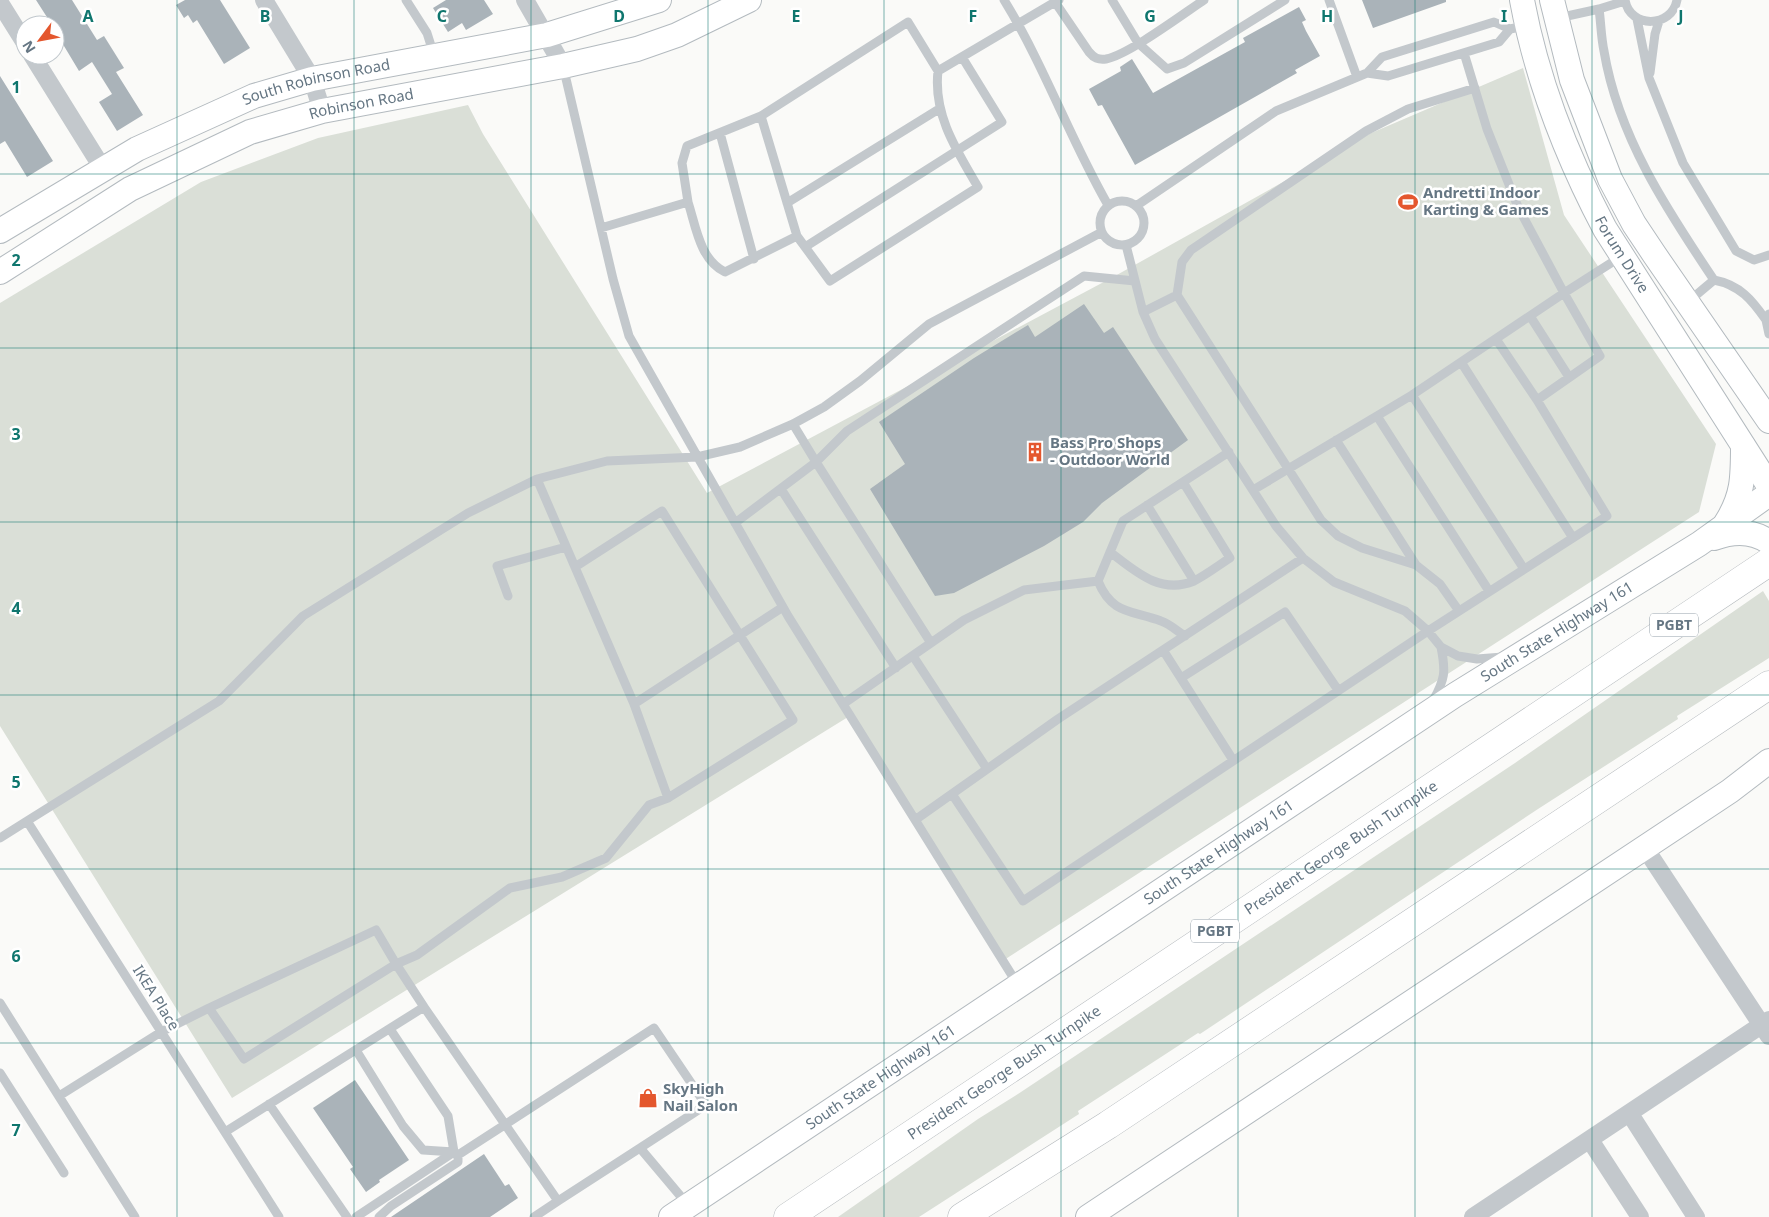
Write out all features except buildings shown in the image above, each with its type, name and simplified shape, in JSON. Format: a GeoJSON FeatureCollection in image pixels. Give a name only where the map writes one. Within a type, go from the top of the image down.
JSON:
{"type":"FeatureCollection","features":[{"type":"Feature","properties":{"kind":"highway","name":"President George Bush Turnpike"},"geometry":{"type":"LineString","coordinates":[[788,1217],[1760,567]]}},
{"type":"Feature","properties":{"kind":"highway"},"geometry":{"type":"LineString","coordinates":[[962,1217],[1108,1125],[1769,685]]}},
{"type":"Feature","properties":{"kind":"highway"},"geometry":{"type":"LineString","coordinates":[[994,1217],[1108,1125]]}},
{"type":"Feature","properties":{"kind":"highway"},"geometry":{"type":"LineString","coordinates":[[772,1217],[833,1186]]}},
{"type":"Feature","properties":{"kind":"street"},"geometry":{"type":"LineString","coordinates":[[264,0],[312,79],[322,110]]}},
{"type":"Feature","properties":{"kind":"street"},"geometry":{"type":"LineString","coordinates":[[525,0],[547,35],[563,66]]}},
{"type":"Feature","properties":{"kind":"street","name":"Robinson Road"},"geometry":{"type":"LineString","coordinates":[[0,272],[130,189],[250,132],[322,110],[563,66],[637,49],[677,35],[749,0]]}},
{"type":"Feature","properties":{"kind":"street","name":"Forum Drive"},"geometry":{"type":"LineString","coordinates":[[1522,0],[1519,27],[1545,90],[1564,144],[1597,214],[1769,486]]}},
{"type":"Feature","properties":{"kind":"street","name":"South Robinson Road"},"geometry":{"type":"LineString","coordinates":[[0,231],[137,148],[254,96],[312,79],[547,35],[648,2]]}},
{"type":"Feature","properties":{"kind":"street"},"geometry":{"type":"LineString","coordinates":[[0,3],[15,28]]}},
{"type":"Feature","properties":{"kind":"street"},"geometry":{"type":"LineString","coordinates":[[1519,27],[1554,9]]}},
{"type":"Feature","properties":{"kind":"street","name":"Forum Drive"},"geometry":{"type":"LineString","coordinates":[[1554,9],[1575,88],[1610,179],[1634,224],[1769,422]]}},
{"type":"Feature","properties":{"kind":"street"},"geometry":{"type":"LineString","coordinates":[[38,65],[103,169]]}},
{"type":"Feature","properties":{"kind":"street"},"geometry":{"type":"LineString","coordinates":[[1724,527],[1734,510],[1742,490],[1743,446]]}},
{"type":"Feature","properties":{"kind":"street","name":"South State Highway 161"},"geometry":{"type":"LineString","coordinates":[[680,1211],[1427,714],[1699,544],[1769,494]]}},
{"type":"Feature","properties":{"kind":"street"},"geometry":{"type":"LineString","coordinates":[[1699,544],[1728,533],[1748,533],[1769,542]]}},
{"type":"Feature","properties":{"kind":"street"},"geometry":{"type":"LineString","coordinates":[[1097,1215],[1730,791],[1769,761]]}},
{"type":"Feature","properties":{"kind":"street"},"geometry":{"type":"LineString","coordinates":[[1473,1217],[1767,1027],[1645,848]]}},
{"type":"Feature","properties":{"kind":"street"},"geometry":{"type":"LineString","coordinates":[[1630,1114],[1696,1217]]}},
{"type":"Feature","properties":{"kind":"street"},"geometry":{"type":"LineString","coordinates":[[1590,1140],[1640,1217]]}},
{"type":"Feature","properties":{"kind":"lane"},"geometry":{"type":"LineString","coordinates":[[406,0],[427,33],[434,56]]}},
{"type":"Feature","properties":{"kind":"lane"},"geometry":{"type":"LineString","coordinates":[[1004,0],[1019,24],[1091,176],[1108,205]]}},
{"type":"Feature","properties":{"kind":"lane"},"geometry":{"type":"LineString","coordinates":[[938,71],[1057,1],[1093,57],[1108,59],[1138,43],[1204,0]]}},
{"type":"Feature","properties":{"kind":"lane"},"geometry":{"type":"LineString","coordinates":[[1114,1],[1138,43],[1159,64],[1167,69],[1176,68],[1285,0]]}},
{"type":"Feature","properties":{"kind":"lane"},"geometry":{"type":"LineString","coordinates":[[1329,0],[1357,77]]}},
{"type":"Feature","properties":{"kind":"lane"},"geometry":{"type":"LineString","coordinates":[[1554,9],[1599,9],[1625,1],[1630,12],[1637,19],[1646,22],[1659,21],[1672,13],[1677,0]]}},
{"type":"Feature","properties":{"kind":"lane"},"geometry":{"type":"LineString","coordinates":[[1599,9],[1604,51],[1618,105],[1639,159],[1681,230],[1714,280],[1739,288],[1767,317],[1769,334]]}},
{"type":"Feature","properties":{"kind":"lane"},"geometry":{"type":"LineString","coordinates":[[1637,19],[1649,78],[1683,163],[1736,251],[1754,260],[1769,255]]}},
{"type":"Feature","properties":{"kind":"lane"},"geometry":{"type":"LineString","coordinates":[[1649,78],[1655,34],[1659,21]]}},
{"type":"Feature","properties":{"kind":"lane"},"geometry":{"type":"LineString","coordinates":[[761,116],[797,236],[830,281],[978,187],[957,152],[939,109],[936,88],[938,71],[908,22],[761,116],[687,146],[682,163],[688,202],[706,257],[714,267],[726,272],[797,236]]}},
{"type":"Feature","properties":{"kind":"lane"},"geometry":{"type":"LineString","coordinates":[[1136,206],[1276,111],[1367,73],[1382,57],[1494,22],[1519,27]]}},
{"type":"Feature","properties":{"kind":"lane"},"geometry":{"type":"LineString","coordinates":[[1367,73],[1388,76],[1499,42],[1519,27]]}},
{"type":"Feature","properties":{"kind":"lane"},"geometry":{"type":"LineString","coordinates":[[1464,53],[1487,129],[1518,207],[1600,356],[1537,400]]}},
{"type":"Feature","properties":{"kind":"lane"},"geometry":{"type":"LineString","coordinates":[[805,247],[1002,122],[962,57]]}},
{"type":"Feature","properties":{"kind":"lane"},"geometry":{"type":"LineString","coordinates":[[563,66],[601,228],[629,336],[783,607],[1018,986]]}},
{"type":"Feature","properties":{"kind":"lane"},"geometry":{"type":"LineString","coordinates":[[1459,611],[1440,584],[1416,566],[1362,548],[1338,536],[1321,520],[1177,295],[1182,262],[1192,250],[1235,219],[1366,130],[1408,109],[1475,88]]}},
{"type":"Feature","properties":{"kind":"lane"},"geometry":{"type":"LineString","coordinates":[[787,204],[939,109]]}},
{"type":"Feature","properties":{"kind":"lane"},"geometry":{"type":"LineString","coordinates":[[720,133],[754,259]]}},
{"type":"Feature","properties":{"kind":"lane"},"geometry":{"type":"LineString","coordinates":[[1122,201],[1136,206],[1141,212],[1144,225],[1138,238],[1126,245],[1112,243],[1102,232],[1100,218],[1108,205],[1122,201]]}},
{"type":"Feature","properties":{"kind":"lane"},"geometry":{"type":"LineString","coordinates":[[601,228],[688,202]]}},
{"type":"Feature","properties":{"kind":"lane"},"geometry":{"type":"LineString","coordinates":[[0,838],[220,701],[303,616],[468,514],[537,479],[607,461],[697,456],[740,446],[793,424],[824,408],[929,324],[1102,232]]}},
{"type":"Feature","properties":{"kind":"lane"},"geometry":{"type":"LineString","coordinates":[[1126,245],[1143,312],[1154,338],[1276,526],[1303,558],[1334,582],[1405,611],[1428,631],[1441,647],[1458,656],[1477,659],[1517,656]]}},
{"type":"Feature","properties":{"kind":"lane"},"geometry":{"type":"LineString","coordinates":[[1253,490],[1412,395],[1622,256]]}},
{"type":"Feature","properties":{"kind":"lane"},"geometry":{"type":"LineString","coordinates":[[735,523],[816,462],[847,431],[1084,276],[1135,281]]}},
{"type":"Feature","properties":{"kind":"lane"},"geometry":{"type":"LineString","coordinates":[[1686,302],[1714,280]]}},
{"type":"Feature","properties":{"kind":"lane"},"geometry":{"type":"LineString","coordinates":[[1143,312],[1177,295]]}},
{"type":"Feature","properties":{"kind":"lane"},"geometry":{"type":"LineString","coordinates":[[1530,316],[1570,377]]}},
{"type":"Feature","properties":{"kind":"lane"},"geometry":{"type":"LineString","coordinates":[[952,794],[1024,901],[1338,690],[1607,516],[1537,400],[1496,338]]}},
{"type":"Feature","properties":{"kind":"lane"},"geometry":{"type":"LineString","coordinates":[[1462,362],[1573,538]]}},
{"type":"Feature","properties":{"kind":"lane"},"geometry":{"type":"LineString","coordinates":[[1412,395],[1524,569]]}},
{"type":"Feature","properties":{"kind":"lane"},"geometry":{"type":"LineString","coordinates":[[1377,416],[1490,591]]}},
{"type":"Feature","properties":{"kind":"lane"},"geometry":{"type":"LineString","coordinates":[[793,424],[931,643]]}},
{"type":"Feature","properties":{"kind":"lane"},"geometry":{"type":"LineString","coordinates":[[1336,440],[1416,566]]}},
{"type":"Feature","properties":{"kind":"lane"},"geometry":{"type":"LineString","coordinates":[[1098,581],[1122,520],[1229,452]]}},
{"type":"Feature","properties":{"kind":"lane"},"geometry":{"type":"LineString","coordinates":[[537,479],[634,704],[668,798]]}},
{"type":"Feature","properties":{"kind":"lane"},"geometry":{"type":"LineString","coordinates":[[1110,552],[1150,581],[1173,586],[1194,581],[1230,558],[1182,482]]}},
{"type":"Feature","properties":{"kind":"lane"},"geometry":{"type":"LineString","coordinates":[[781,489],[896,668]]}},
{"type":"Feature","properties":{"kind":"lane"},"geometry":{"type":"LineString","coordinates":[[1146,505],[1194,581]]}},
{"type":"Feature","properties":{"kind":"lane"},"geometry":{"type":"LineString","coordinates":[[209,1008],[244,1059],[396,964],[417,954],[510,888],[562,877],[606,858],[649,805],[668,798],[793,720],[741,634],[662,511],[575,566]]}},
{"type":"Feature","properties":{"kind":"lane"},"geometry":{"type":"LineString","coordinates":[[508,596],[497,566],[566,547]]}},
{"type":"Feature","properties":{"kind":"lane"},"geometry":{"type":"LineString","coordinates":[[915,820],[1051,724],[1303,558]]}},
{"type":"Feature","properties":{"kind":"lane"},"geometry":{"type":"LineString","coordinates":[[843,704],[964,620],[1024,590],[1098,581]]}},
{"type":"Feature","properties":{"kind":"lane"},"geometry":{"type":"LineString","coordinates":[[1098,581],[1111,602],[1128,613],[1162,621],[1185,636]]}},
{"type":"Feature","properties":{"kind":"lane"},"geometry":{"type":"LineString","coordinates":[[634,704],[783,607]]}},
{"type":"Feature","properties":{"kind":"lane"},"geometry":{"type":"LineString","coordinates":[[1181,678],[1285,612],[1338,690]]}},
{"type":"Feature","properties":{"kind":"lane"},"geometry":{"type":"LineString","coordinates":[[1427,714],[1443,682],[1445,667],[1441,647]]}},
{"type":"Feature","properties":{"kind":"lane"},"geometry":{"type":"LineString","coordinates":[[1163,650],[1234,760]]}},
{"type":"Feature","properties":{"kind":"lane"},"geometry":{"type":"LineString","coordinates":[[913,656],[987,769]]}},
{"type":"Feature","properties":{"kind":"lane","name":"IKEA Place"},"geometry":{"type":"LineString","coordinates":[[27,821],[279,1217]]}},
{"type":"Feature","properties":{"kind":"lane"},"geometry":{"type":"LineString","coordinates":[[59,1096],[162,1032],[376,930],[424,1007],[558,1200]]}},
{"type":"Feature","properties":{"kind":"lane"},"geometry":{"type":"LineString","coordinates":[[0,1003],[135,1217]]}},
{"type":"Feature","properties":{"kind":"lane"},"geometry":{"type":"LineString","coordinates":[[225,1132],[424,1007]]}},
{"type":"Feature","properties":{"kind":"lane"},"geometry":{"type":"LineString","coordinates":[[356,1217],[456,1153],[506,1126],[654,1028],[706,1104],[534,1217]]}},
{"type":"Feature","properties":{"kind":"lane"},"geometry":{"type":"LineString","coordinates":[[379,1217],[391,1206],[458,1162],[448,1116],[390,1029]]}},
{"type":"Feature","properties":{"kind":"lane"},"geometry":{"type":"LineString","coordinates":[[356,1050],[403,1126],[423,1150],[456,1153]]}},
{"type":"Feature","properties":{"kind":"lane"},"geometry":{"type":"LineString","coordinates":[[0,1073],[64,1173]]}},
{"type":"Feature","properties":{"kind":"lane"},"geometry":{"type":"LineString","coordinates":[[269,1104],[347,1217]]}},
{"type":"Feature","properties":{"kind":"lane"},"geometry":{"type":"LineString","coordinates":[[640,1148],[680,1211]]}},
{"type":"Feature","properties":{"kind":"shaded area"},"geometry":{"type":"Polygon","coordinates":[[[1523,68],[1564,215],[1716,444],[1699,512],[1001,962],[848,717],[232,1098],[0,726],[0,303],[201,182],[318,138],[468,105],[483,134],[707,493],[1115,276],[1369,134],[1523,68]]]}},
{"type":"Feature","properties":{"kind":"shaded area"},"geometry":{"type":"Polygon","coordinates":[[[1763,591],[1769,601],[1769,658],[1677,716],[1678,719],[1538,809],[1200,1034],[1198,1033],[1078,1111],[1079,1114],[919,1217],[838,1217],[978,1119],[1515,763],[1763,591]]]}},
{"type":"Feature","properties":{"kind":"place","name":"Andretti Indoor Karting & Games"},"geometry":{"type":"Point","coordinates":[1408,202]}},
{"type":"Feature","properties":{"kind":"place","name":"Bass Pro Shops - Outdoor World"},"geometry":{"type":"Point","coordinates":[1035,452]}},
{"type":"Feature","properties":{"kind":"place","name":"SkyHigh Nail Salon"},"geometry":{"type":"Point","coordinates":[648,1098]}}]}
